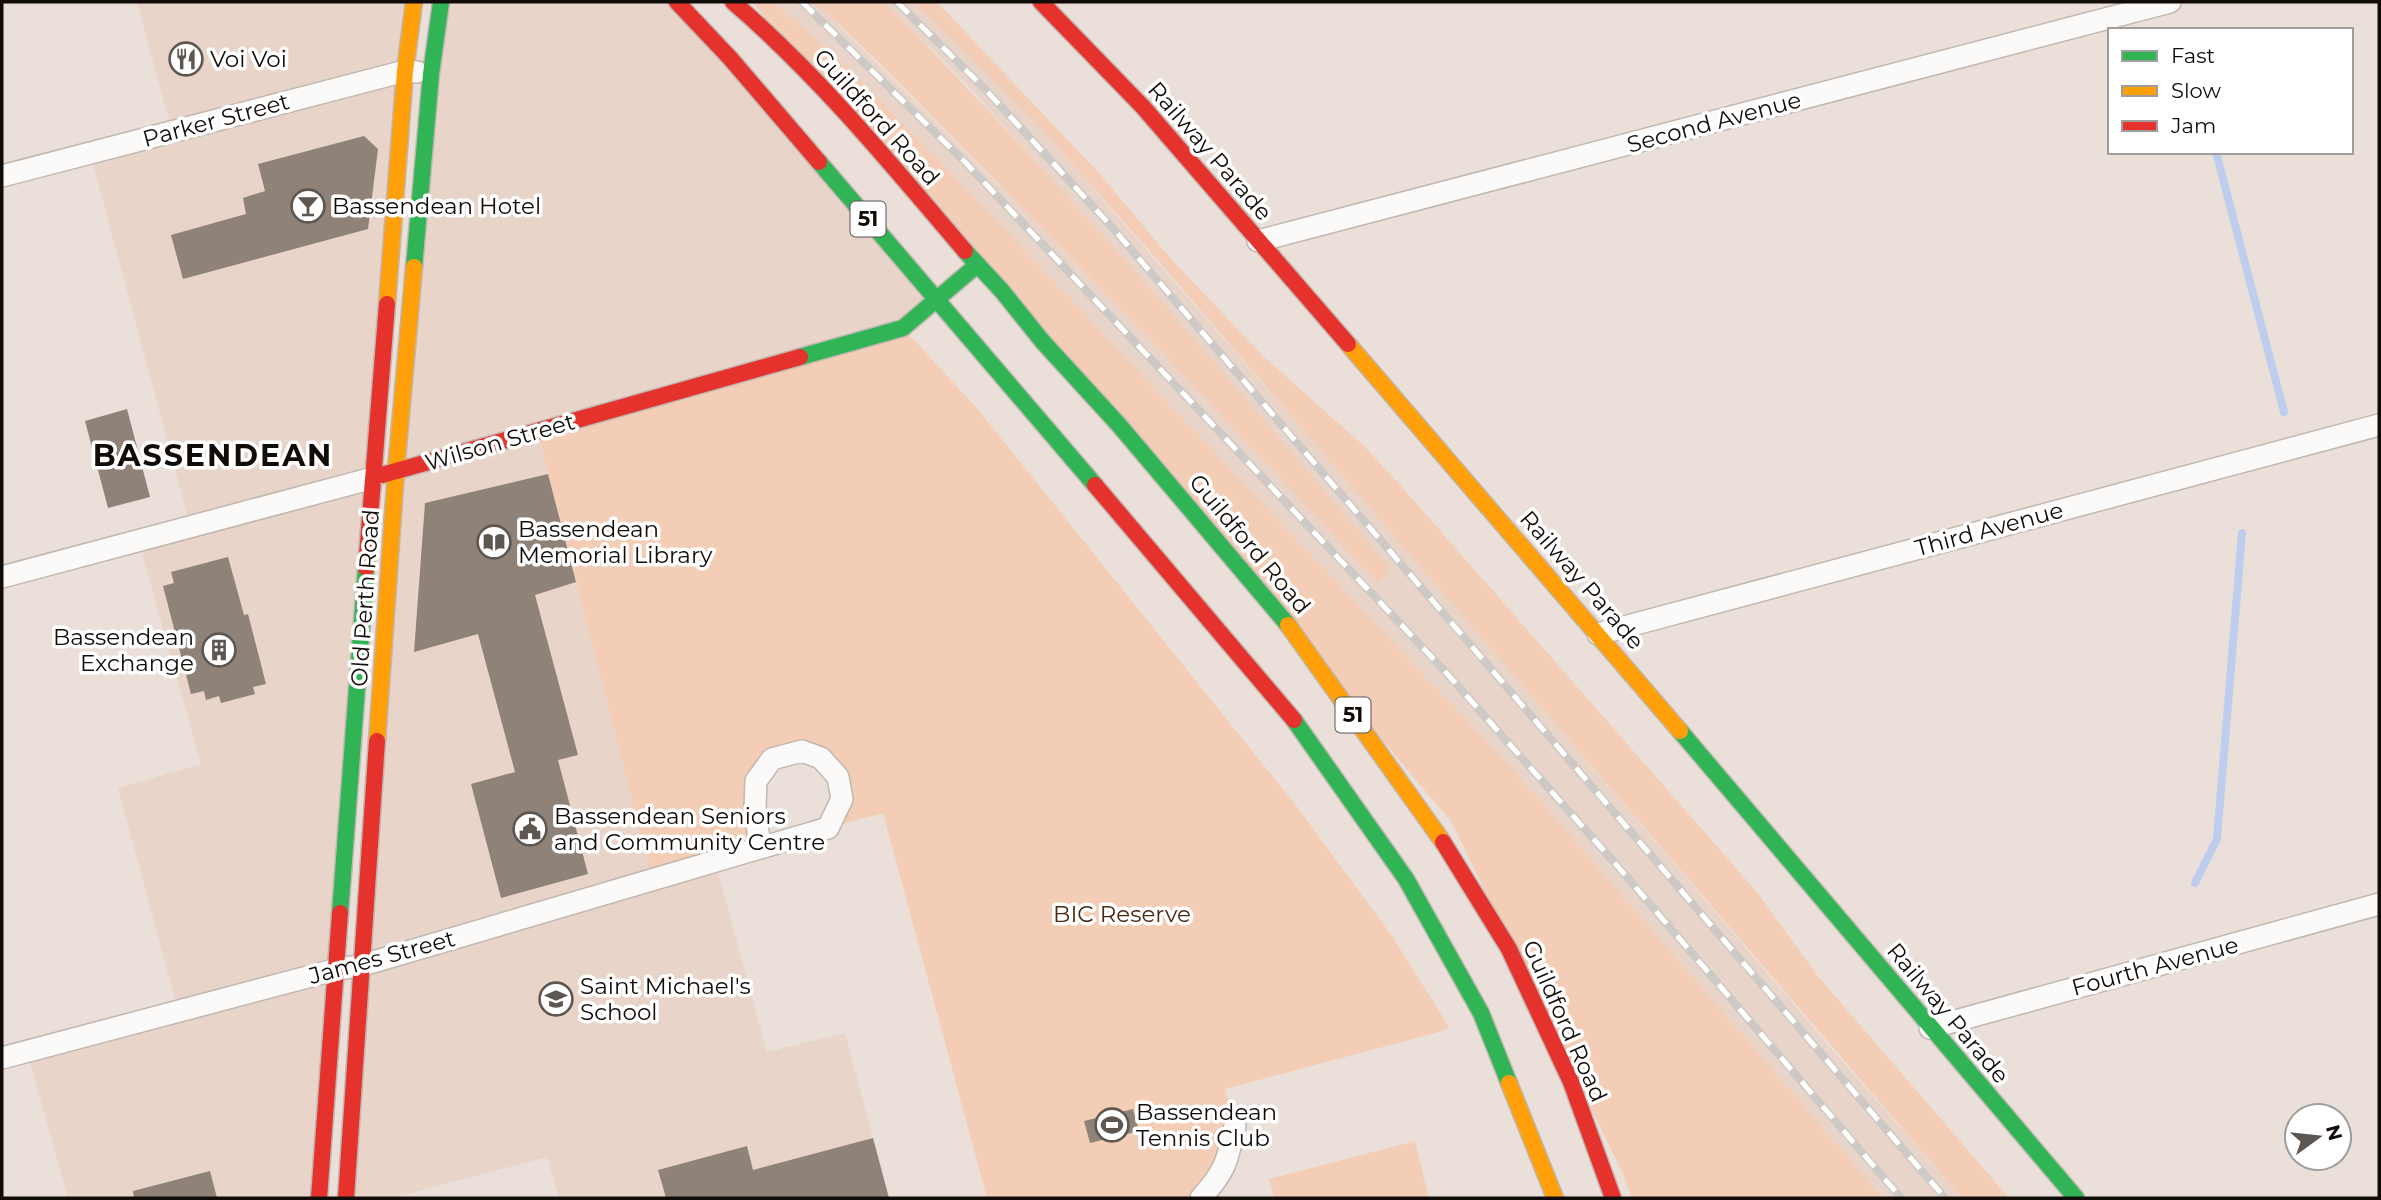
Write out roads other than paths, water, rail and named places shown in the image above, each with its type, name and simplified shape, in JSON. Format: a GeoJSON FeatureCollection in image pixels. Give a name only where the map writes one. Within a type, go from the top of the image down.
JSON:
{"type":"FeatureCollection","features":[{"type":"Feature","properties":{"kind":"main road","name":"Old Perth Road"},"geometry":{"type":"LineString","coordinates":[[319,1198],[334,970],[405,71],[414,2]]}},
{"type":"Feature","properties":{"kind":"main road","name":"Old Perth Road"},"geometry":{"type":"LineString","coordinates":[[346,1198],[396,471],[431,74],[441,2]]}},
{"type":"Feature","properties":{"kind":"main road","name":"51"},"geometry":{"type":"LineString","coordinates":[[677,2],[730,58],[1300,727],[1406,879],[1481,1013],[1555,1198]]}},
{"type":"Feature","properties":{"kind":"main road","name":"Guildford Road"},"geometry":{"type":"LineString","coordinates":[[733,2],[767,30],[832,97],[1277,610],[1433,826],[1509,949],[1571,1082],[1613,1198]]}},
{"type":"Feature","properties":{"kind":"main road","name":"Railway Parade"},"geometry":{"type":"LineString","coordinates":[[1041,2],[1143,107],[1598,634],[2076,1198]]}},
{"type":"Feature","properties":{"kind":"main road","name":"Wilson Street"},"geometry":{"type":"LineString","coordinates":[[373,478],[903,328],[977,265]]}},
{"type":"Feature","properties":{"kind":"street","name":"Second Avenue"},"geometry":{"type":"LineString","coordinates":[[1258,241],[2170,2]]}},
{"type":"Feature","properties":{"kind":"street","name":"Parker Street"},"geometry":{"type":"LineString","coordinates":[[2,176],[405,71],[431,74]]}},
{"type":"Feature","properties":{"kind":"street","name":"Third Avenue"},"geometry":{"type":"LineString","coordinates":[[1598,634],[2379,425]]}},
{"type":"Feature","properties":{"kind":"street","name":"Wilson Street"},"geometry":{"type":"LineString","coordinates":[[2,577],[373,478]]}},
{"type":"Feature","properties":{"kind":"street","name":"James Street"},"geometry":{"type":"LineString","coordinates":[[2,1058],[334,970],[363,965],[828,828],[842,799],[838,777],[821,758],[802,751],[772,759],[755,781],[760,848]]}},
{"type":"Feature","properties":{"kind":"street","name":"Fourth Avenue"},"geometry":{"type":"LineString","coordinates":[[1930,1028],[2379,904]]}},
{"type":"Feature","properties":{"kind":"street"},"geometry":{"type":"LineString","coordinates":[[1201,1198],[1220,1177],[1228,1158],[1235,1126]]}},
{"type":"Feature","properties":{"kind":"waterway"},"geometry":{"type":"LineString","coordinates":[[2217,154],[2284,412]]}},
{"type":"Feature","properties":{"kind":"waterway"},"geometry":{"type":"LineString","coordinates":[[2195,883],[2217,839],[2242,533]]}},
{"type":"Feature","properties":{"kind":"railway"},"geometry":{"type":"LineString","coordinates":[[802,2],[965,162],[1442,668],[1614,862],[1901,1198]]}},
{"type":"Feature","properties":{"kind":"railway"},"geometry":{"type":"LineString","coordinates":[[897,2],[984,88],[1111,226],[1945,1198]]}},
{"type":"Feature","properties":{"kind":"place","name":"Voi Voi"},"geometry":{"type":"Point","coordinates":[186,59]}},
{"type":"Feature","properties":{"kind":"place","name":"Bassendean Hotel"},"geometry":{"type":"Point","coordinates":[308,206]}},
{"type":"Feature","properties":{"kind":"place","name":"Bassendean Memorial Library"},"geometry":{"type":"Point","coordinates":[494,542]}},
{"type":"Feature","properties":{"kind":"place","name":"Bassendean Exchange"},"geometry":{"type":"Point","coordinates":[219,650]}},
{"type":"Feature","properties":{"kind":"place","name":"Bassendean Seniors and Community Centre"},"geometry":{"type":"Point","coordinates":[530,829]}},
{"type":"Feature","properties":{"kind":"place","name":"Saint Michael's School"},"geometry":{"type":"Point","coordinates":[556,999]}},
{"type":"Feature","properties":{"kind":"place","name":"Bassendean Tennis Club"},"geometry":{"type":"Point","coordinates":[1112,1125]}},
{"type":"Feature","properties":{"kind":"district","name":"BASSENDEAN"},"geometry":{"type":"Point","coordinates":[213,456]}},
{"type":"Feature","properties":{"kind":"park label","name":"BIC Reserve"},"geometry":{"type":"Point","coordinates":[1122,914]}}]}
